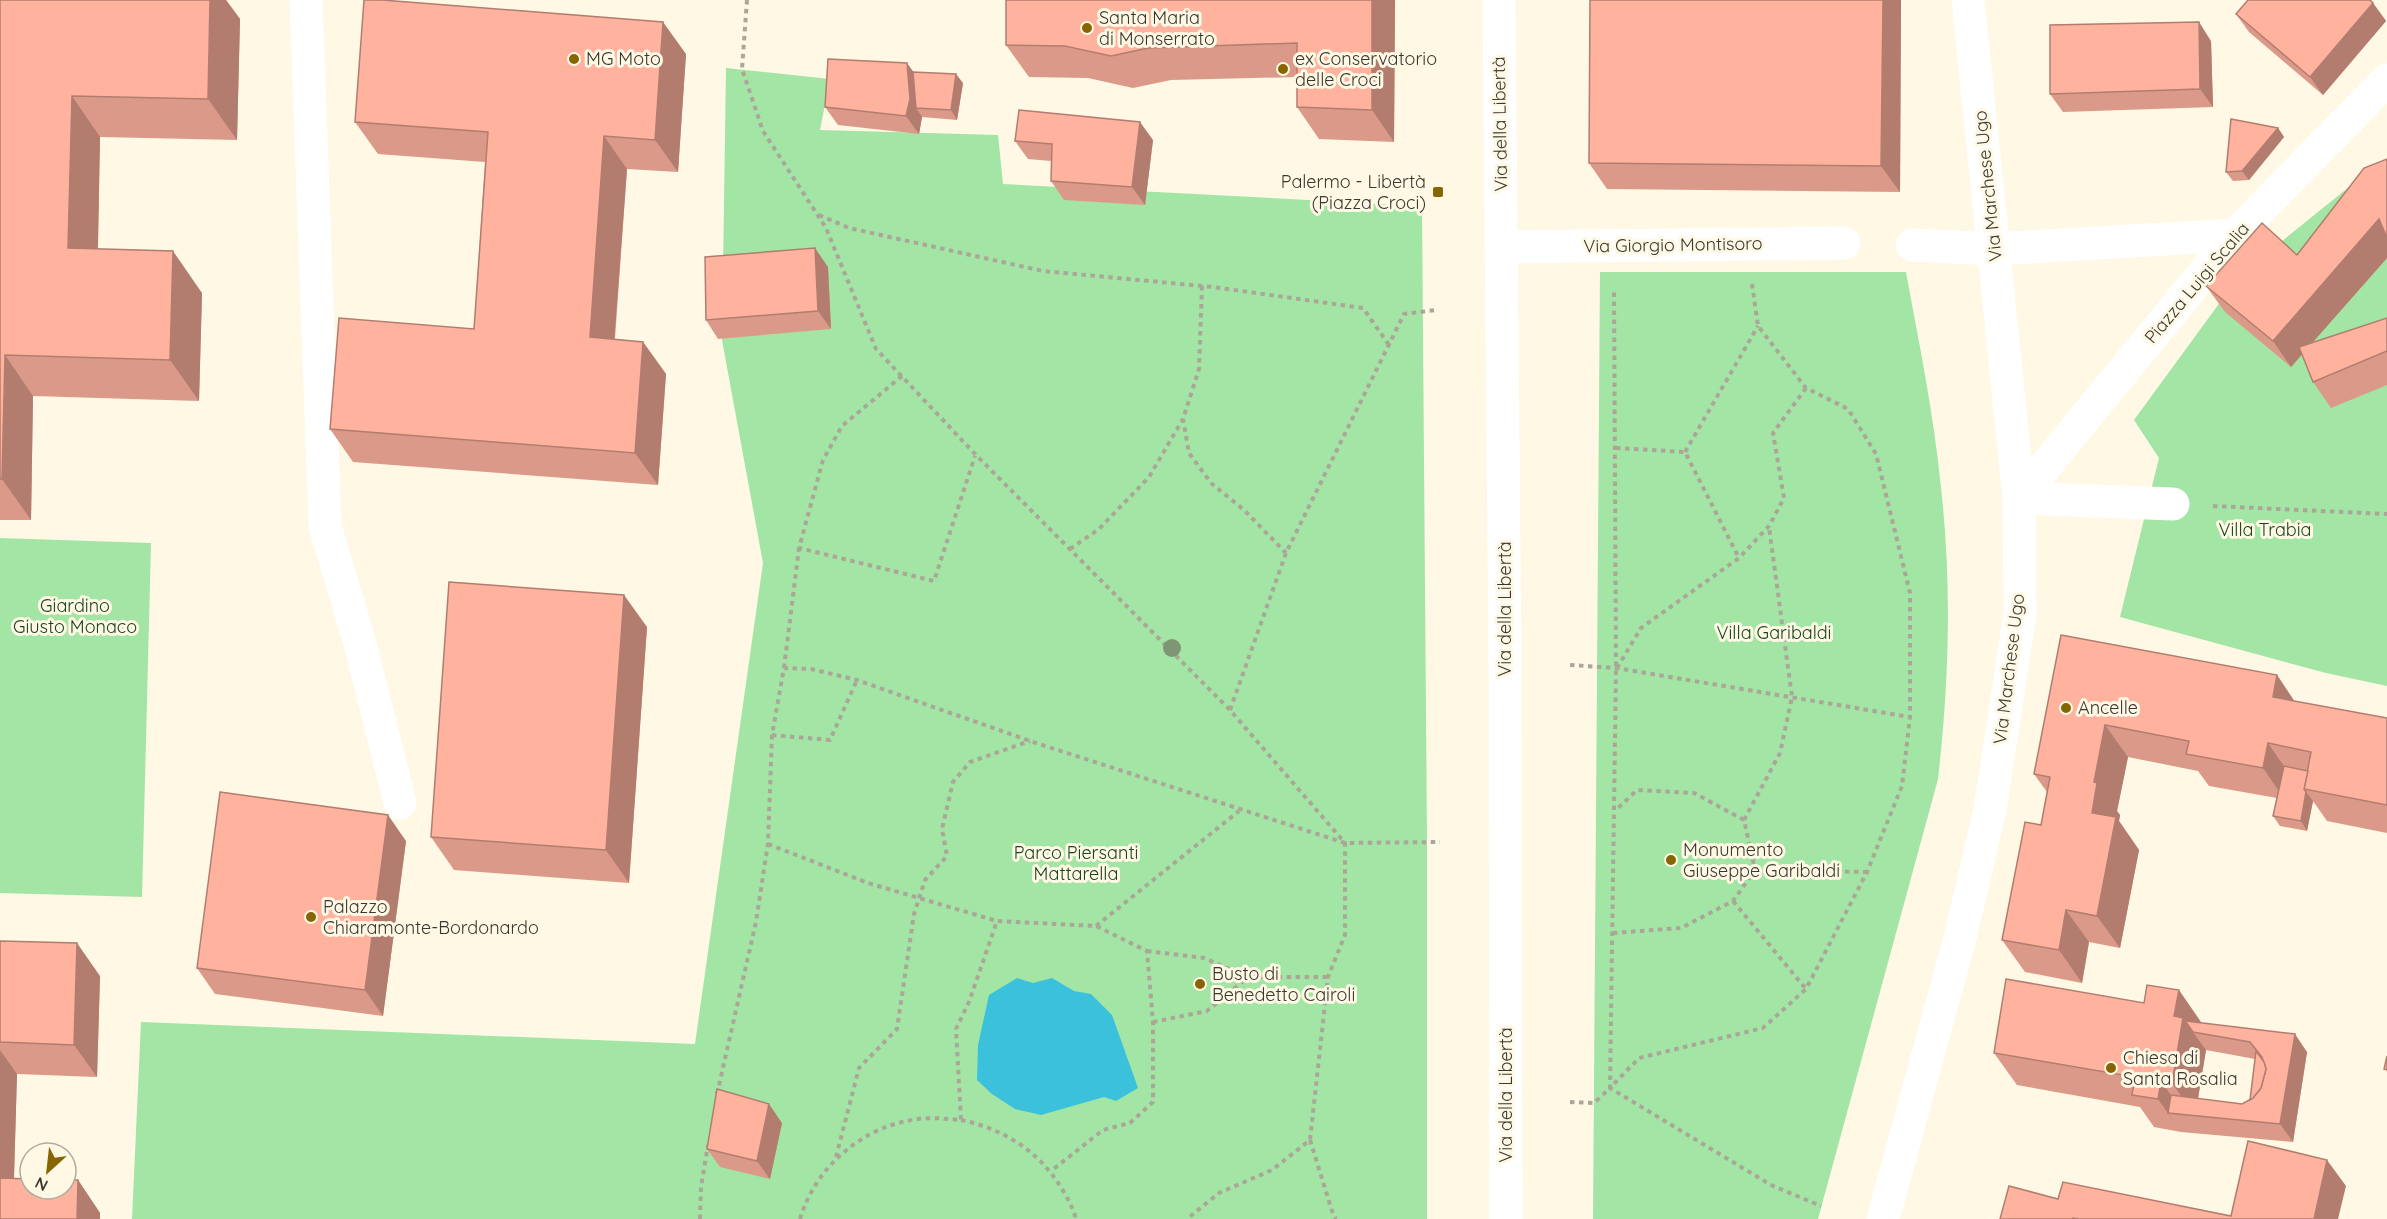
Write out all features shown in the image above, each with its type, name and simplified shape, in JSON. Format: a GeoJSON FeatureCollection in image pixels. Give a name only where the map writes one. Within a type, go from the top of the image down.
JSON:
{"type":"FeatureCollection","features":[{"type":"Feature","properties":{"kind":"street"},"geometry":{"type":"LineString","coordinates":[[306,0],[326,526],[359,640],[400,803]]}},
{"type":"Feature","properties":{"kind":"street","name":"Via della Libertà"},"geometry":{"type":"LineString","coordinates":[[1499,0],[1506,1219]]}},
{"type":"Feature","properties":{"kind":"street","name":"Via Marchese Ugo"},"geometry":{"type":"LineString","coordinates":[[1883,1219],[1960,938],[1990,810],[2020,614],[2019,498],[1968,0]]}},
{"type":"Feature","properties":{"kind":"street","name":"Piazza Luigi Scalia"},"geometry":{"type":"LineString","coordinates":[[2019,498],[2235,235],[2387,80]]}},
{"type":"Feature","properties":{"kind":"street"},"geometry":{"type":"LineString","coordinates":[[1912,245],[1995,249],[2235,235]]}},
{"type":"Feature","properties":{"kind":"street","name":"Via Giorgio Montisoro"},"geometry":{"type":"LineString","coordinates":[[1502,247],[1844,243]]}},
{"type":"Feature","properties":{"kind":"street"},"geometry":{"type":"LineString","coordinates":[[2019,498],[2173,504]]}},
{"type":"Feature","properties":{"kind":"path"},"geometry":{"type":"LineString","coordinates":[[747,0],[742,69],[763,131],[826,228],[876,349],[976,455],[1230,710],[1345,843],[1345,935],[1328,977],[1310,1140],[1332,1214],[1336,1219]]}},
{"type":"Feature","properties":{"kind":"path"},"geometry":{"type":"LineString","coordinates":[[818,214],[849,228],[1043,272],[1202,286],[1363,308],[1389,345]]}},
{"type":"Feature","properties":{"kind":"path"},"geometry":{"type":"LineString","coordinates":[[1610,1088],[1616,810],[1614,282]]}},
{"type":"Feature","properties":{"kind":"path"},"geometry":{"type":"LineString","coordinates":[[1570,1102],[1594,1103],[1639,1058],[1763,1028],[1806,988],[1867,872],[1902,786],[1910,717],[1910,593],[1876,454],[1848,410],[1806,388],[1758,326],[1752,284],[1741,284]]}},
{"type":"Feature","properties":{"kind":"path"},"geometry":{"type":"LineString","coordinates":[[1070,549],[1099,529],[1149,477],[1183,418],[1199,369],[1202,286]]}},
{"type":"Feature","properties":{"kind":"path"},"geometry":{"type":"LineString","coordinates":[[1230,710],[1286,553],[1404,314],[1436,310]]}},
{"type":"Feature","properties":{"kind":"path"},"geometry":{"type":"LineString","coordinates":[[1685,452],[1758,326]]}},
{"type":"Feature","properties":{"kind":"path"},"geometry":{"type":"LineString","coordinates":[[716,1100],[756,922],[768,843],[772,735],[784,668],[799,548],[823,460],[842,426],[902,376]]}},
{"type":"Feature","properties":{"kind":"path"},"geometry":{"type":"LineString","coordinates":[[1616,668],[1641,628],[1738,558],[1769,526],[1784,498],[1773,433],[1806,388]]}},
{"type":"Feature","properties":{"kind":"path"},"geometry":{"type":"LineString","coordinates":[[1183,418],[1189,453],[1211,483],[1244,510],[1286,553]]}},
{"type":"Feature","properties":{"kind":"path"},"geometry":{"type":"LineString","coordinates":[[1616,448],[1685,452]]}},
{"type":"Feature","properties":{"kind":"path"},"geometry":{"type":"LineString","coordinates":[[1685,452],[1738,558]]}},
{"type":"Feature","properties":{"kind":"path"},"geometry":{"type":"LineString","coordinates":[[799,548],[934,581],[976,455]]}},
{"type":"Feature","properties":{"kind":"path"},"geometry":{"type":"LineString","coordinates":[[2173,504],[2387,514]]}},
{"type":"Feature","properties":{"kind":"path"},"geometry":{"type":"LineString","coordinates":[[1613,933],[1681,928],[1733,901],[1755,870],[1744,820],[1780,753],[1792,697],[1769,526]]}},
{"type":"Feature","properties":{"kind":"path"},"geometry":{"type":"LineString","coordinates":[[1570,665],[1616,668],[1910,717]]}},
{"type":"Feature","properties":{"kind":"path"},"geometry":{"type":"LineString","coordinates":[[784,668],[811,669],[857,680],[1030,741],[1345,843],[1440,842]]}},
{"type":"Feature","properties":{"kind":"path"},"geometry":{"type":"LineString","coordinates":[[772,735],[830,740],[857,680]]}},
{"type":"Feature","properties":{"kind":"path"},"geometry":{"type":"LineString","coordinates":[[836,1158],[859,1068],[897,1029],[914,914],[925,880],[947,856],[942,829],[953,782],[970,762],[1030,741]]}},
{"type":"Feature","properties":{"kind":"path"},"geometry":{"type":"LineString","coordinates":[[1616,810],[1637,790],[1694,793],[1744,820]]}},
{"type":"Feature","properties":{"kind":"path"},"geometry":{"type":"LineString","coordinates":[[1096,926],[1239,810]]}},
{"type":"Feature","properties":{"kind":"path"},"geometry":{"type":"LineString","coordinates":[[768,843],[868,883],[997,921],[1096,926],[1148,951],[1204,958],[1248,977],[1328,977]]}},
{"type":"Feature","properties":{"kind":"path"},"geometry":{"type":"LineString","coordinates":[[1755,870],[1867,872]]}},
{"type":"Feature","properties":{"kind":"path"},"geometry":{"type":"LineString","coordinates":[[1733,901],[1806,988]]}},
{"type":"Feature","properties":{"kind":"path"},"geometry":{"type":"LineString","coordinates":[[961,1120],[956,1029],[969,1002],[997,921]]}},
{"type":"Feature","properties":{"kind":"path"},"geometry":{"type":"LineString","coordinates":[[1051,1171],[1103,1130],[1130,1123],[1153,1102],[1153,1022],[1148,951]]}},
{"type":"Feature","properties":{"kind":"path"},"geometry":{"type":"LineString","coordinates":[[1153,1022],[1207,1011],[1248,977]]}},
{"type":"Feature","properties":{"kind":"path"},"geometry":{"type":"LineString","coordinates":[[1610,1088],[1771,1185],[1821,1206]]}},
{"type":"Feature","properties":{"kind":"path"},"geometry":{"type":"LineString","coordinates":[[800,1219],[805,1200],[819,1177],[836,1158],[859,1140],[895,1124],[920,1119],[961,1120],[985,1125],[1009,1137],[1032,1153],[1051,1171],[1073,1208],[1076,1219]]}},
{"type":"Feature","properties":{"kind":"path"},"geometry":{"type":"LineString","coordinates":[[1186,1219],[1219,1193],[1272,1170],[1310,1140]]}},
{"type":"Feature","properties":{"kind":"path"},"geometry":{"type":"LineString","coordinates":[[700,1219],[701,1187],[708,1143]]}},
{"type":"Feature","properties":{"kind":"green space","name":"Parco Piersanti Mattarella"},"geometry":{"type":"Polygon","coordinates":[[[726,68],[830,79],[820,130],[998,135],[1003,184],[1422,206],[1427,843],[1427,1219],[132,1219],[141,1022],[695,1044],[763,563],[722,340],[726,68]]]}},
{"type":"Feature","properties":{"kind":"green space","name":"Villa Trabia"},"geometry":{"type":"Polygon","coordinates":[[[2387,159],[2387,686],[2326,673],[2120,617],[2159,458],[2134,420],[2240,275],[2387,159]]]}},
{"type":"Feature","properties":{"kind":"green space","name":"Villa Garibaldi"},"geometry":{"type":"Polygon","coordinates":[[[1600,272],[1906,272],[1938,461],[1947,561],[1948,634],[1942,743],[1938,779],[1818,1219],[1593,1219],[1600,272]]]}},
{"type":"Feature","properties":{"kind":"green space","name":"Giardino Giusto Monaco"},"geometry":{"type":"Polygon","coordinates":[[[0,538],[151,543],[142,897],[0,893],[0,538]]]}},
{"type":"Feature","properties":{"kind":"water"},"geometry":{"type":"Polygon","coordinates":[[[1017,978],[1033,983],[1052,978],[1074,991],[1091,994],[1112,1015],[1138,1088],[1116,1101],[1104,1097],[1041,1115],[1015,1109],[992,1094],[977,1080],[978,1045],[989,995],[1017,978]]]}},
{"type":"Feature","properties":{"kind":"building"},"geometry":{"type":"Polygon","coordinates":[[[0,0],[210,0],[208,99],[72,96],[68,248],[173,251],[170,360],[5,355],[2,479],[0,479],[0,0]]]}},
{"type":"Feature","properties":{"kind":"building"},"geometry":{"type":"Polygon","coordinates":[[[364,0],[663,22],[655,140],[604,136],[590,337],[643,342],[635,453],[330,429],[339,318],[474,329],[488,132],[355,122],[364,0]]]}},
{"type":"Feature","properties":{"kind":"building","name":"ex Conservatorio delle Croci"},"geometry":{"type":"Polygon","coordinates":[[[1006,0],[1372,0],[1372,110],[1297,107],[1297,43],[1148,48],[1111,56],[1065,46],[1006,45],[1006,0]]]}},
{"type":"Feature","properties":{"kind":"building"},"geometry":{"type":"Polygon","coordinates":[[[1590,0],[1883,0],[1881,166],[1589,163],[1590,0]]]}},
{"type":"Feature","properties":{"kind":"building"},"geometry":{"type":"Polygon","coordinates":[[[2248,0],[2370,0],[2373,3],[2310,77],[2236,14],[2248,0]]]}},
{"type":"Feature","properties":{"kind":"building"},"geometry":{"type":"Polygon","coordinates":[[[2199,22],[2200,89],[2050,94],[2050,25],[2199,22]]]}},
{"type":"Feature","properties":{"kind":"building"},"geometry":{"type":"Polygon","coordinates":[[[828,59],[907,63],[910,99],[906,116],[825,107],[828,59]]]}},
{"type":"Feature","properties":{"kind":"building"},"geometry":{"type":"Polygon","coordinates":[[[913,72],[956,74],[951,110],[916,108],[913,72]]]}},
{"type":"Feature","properties":{"kind":"building"},"geometry":{"type":"Polygon","coordinates":[[[1019,110],[1140,122],[1132,187],[1051,181],[1052,144],[1015,141],[1019,110]]]}},
{"type":"Feature","properties":{"kind":"building"},"geometry":{"type":"Polygon","coordinates":[[[2231,119],[2278,128],[2242,171],[2226,172],[2231,119]]]}},
{"type":"Feature","properties":{"kind":"building"},"geometry":{"type":"Polygon","coordinates":[[[2387,159],[2387,238],[2379,219],[2273,341],[2206,286],[2262,223],[2297,255],[2364,168],[2387,159]]]}},
{"type":"Feature","properties":{"kind":"building"},"geometry":{"type":"Polygon","coordinates":[[[815,248],[818,311],[706,320],[705,257],[815,248]]]}},
{"type":"Feature","properties":{"kind":"building"},"geometry":{"type":"Polygon","coordinates":[[[2387,318],[2387,351],[2313,382],[2299,347],[2387,318]]]}},
{"type":"Feature","properties":{"kind":"building"},"geometry":{"type":"Polygon","coordinates":[[[449,582],[624,595],[606,850],[431,837],[449,582]]]}},
{"type":"Feature","properties":{"kind":"building"},"geometry":{"type":"Polygon","coordinates":[[[2061,635],[2277,675],[2273,697],[2387,718],[2387,805],[2304,789],[2311,752],[2268,743],[2263,768],[2186,754],[2189,741],[2105,725],[2094,782],[2097,783],[2092,813],[2116,817],[2097,916],[2066,910],[2059,950],[2002,940],[2025,822],[2041,825],[2050,777],[2034,774],[2061,635]]]}},
{"type":"Feature","properties":{"kind":"building"},"geometry":{"type":"Polygon","coordinates":[[[2284,766],[2308,771],[2301,821],[2273,816],[2284,766]]]}},
{"type":"Feature","properties":{"kind":"building","name":"Palazzo Chiaramonte-Bordonardo"},"geometry":{"type":"Polygon","coordinates":[[[220,792],[388,815],[365,990],[197,968],[220,792]]]}},
{"type":"Feature","properties":{"kind":"building"},"geometry":{"type":"Polygon","coordinates":[[[0,941],[77,943],[74,1045],[0,1042],[0,941]]]}},
{"type":"Feature","properties":{"kind":"building"},"geometry":{"type":"Polygon","coordinates":[[[2006,979],[2144,1003],[2147,985],[2179,990],[2174,1016],[2183,1018],[2172,1083],[2161,1081],[2158,1099],[2132,1095],[2135,1077],[1994,1053],[2006,979]]]}},
{"type":"Feature","properties":{"kind":"building"},"geometry":{"type":"Polygon","coordinates":[[[2186,1021],[2295,1034],[2280,1124],[2168,1113],[2171,1095],[2242,1104],[2253,1098],[2261,1088],[2266,1069],[2262,1057],[2250,1042],[2193,1032],[2186,1021]]]}},
{"type":"Feature","properties":{"kind":"building"},"geometry":{"type":"Polygon","coordinates":[[[2256,1051],[2266,1069],[2261,1088],[2250,1100],[2256,1051]]]}},
{"type":"Feature","properties":{"kind":"building"},"geometry":{"type":"Polygon","coordinates":[[[717,1089],[769,1104],[757,1161],[707,1149],[717,1089]]]}},
{"type":"Feature","properties":{"kind":"building"},"geometry":{"type":"Polygon","coordinates":[[[2248,1141],[2327,1160],[2314,1219],[2000,1219],[2009,1186],[2058,1199],[2063,1182],[2231,1216],[2248,1141]]]}},
{"type":"Feature","properties":{"kind":"building"},"geometry":{"type":"Polygon","coordinates":[[[0,1178],[18,1179],[18,1201],[77,1201],[77,1219],[0,1219],[0,1178]]]}},
{"type":"Feature","properties":{"kind":"place","name":"Santa Maria di Monserrato"},"geometry":{"type":"Point","coordinates":[1087,28]}},
{"type":"Feature","properties":{"kind":"place","name":"MG Moto"},"geometry":{"type":"Point","coordinates":[574,59]}},
{"type":"Feature","properties":{"kind":"place","name":"ex Conservatorio delle Croci"},"geometry":{"type":"Point","coordinates":[1283,69]}},
{"type":"Feature","properties":{"kind":"place","name":"Palermo - Libertà (Piazza Croci)"},"geometry":{"type":"Point","coordinates":[1438,192]}},
{"type":"Feature","properties":{"kind":"place","name":"Ancelle"},"geometry":{"type":"Point","coordinates":[2066,708]}},
{"type":"Feature","properties":{"kind":"place","name":"Monumento Giuseppe Garibaldi"},"geometry":{"type":"Point","coordinates":[1671,860]}},
{"type":"Feature","properties":{"kind":"place","name":"Palazzo Chiaramonte-Bordonardo"},"geometry":{"type":"Point","coordinates":[311,917]}},
{"type":"Feature","properties":{"kind":"place","name":"Busto di Benedetto Cairoli"},"geometry":{"type":"Point","coordinates":[1200,984]}},
{"type":"Feature","properties":{"kind":"place","name":"Chiesa di Santa Rosalia"},"geometry":{"type":"Point","coordinates":[2111,1068]}}]}
